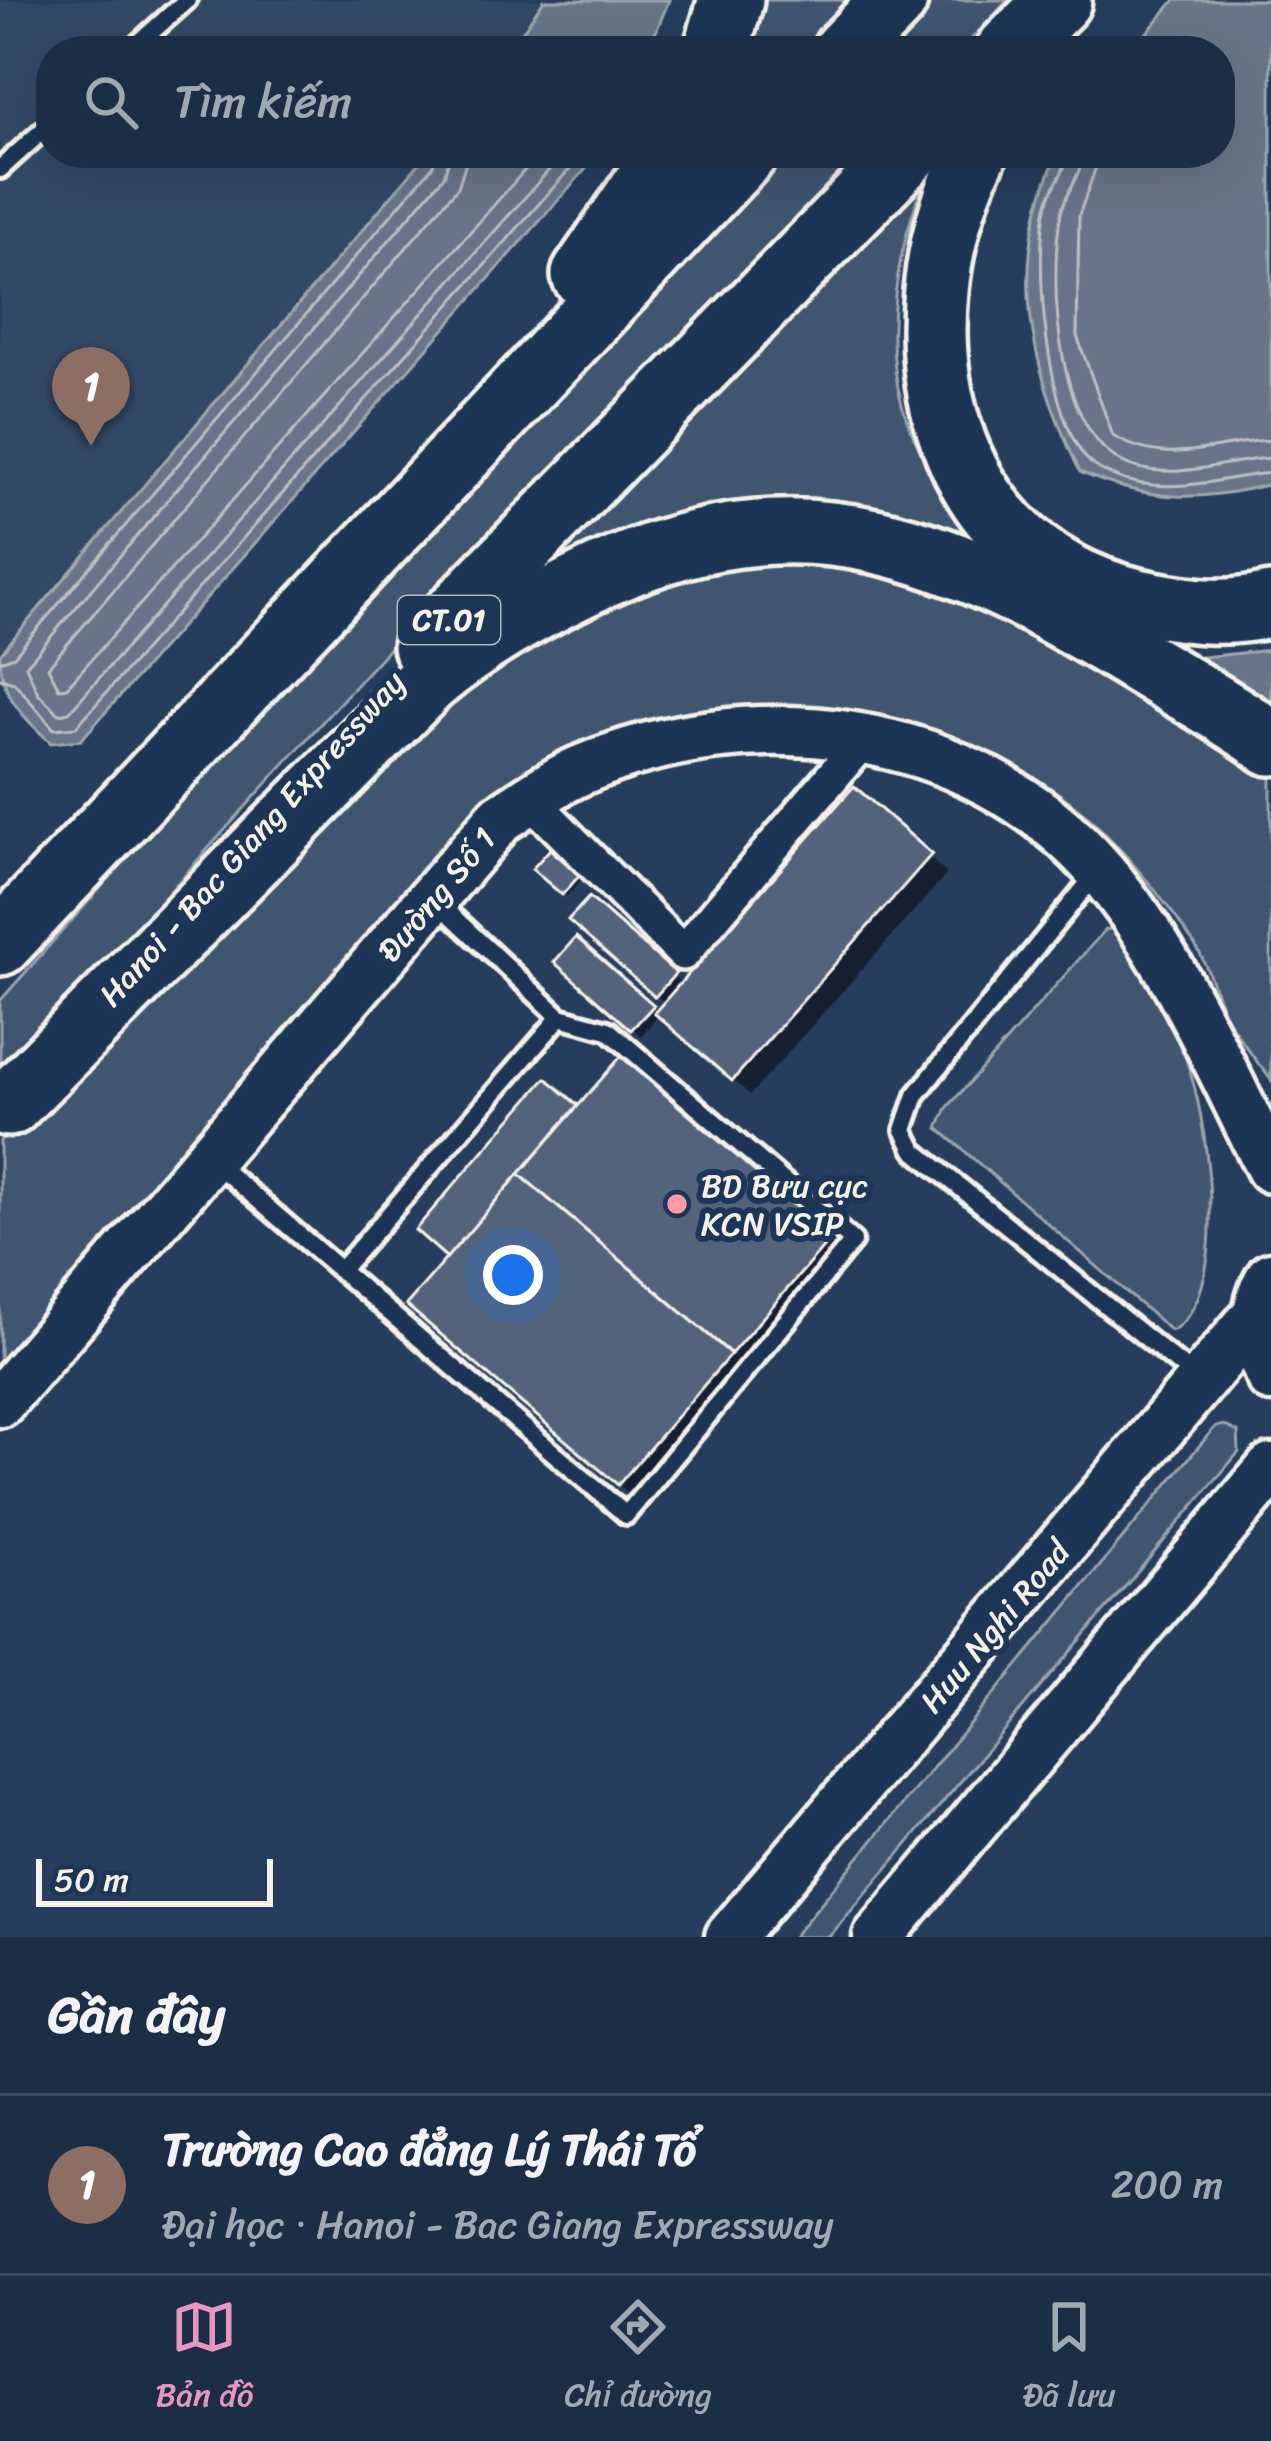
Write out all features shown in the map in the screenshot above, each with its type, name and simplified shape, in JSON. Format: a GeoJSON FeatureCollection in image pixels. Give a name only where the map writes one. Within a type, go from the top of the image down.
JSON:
{"type":"FeatureCollection","features":[{"type":"Feature","properties":{"kind":"highway"},"geometry":{"type":"LineString","coordinates":[[720,36],[731,0]]}},
{"type":"Feature","properties":{"kind":"highway"},"geometry":{"type":"LineString","coordinates":[[860,36],[895,0]]}},
{"type":"Feature","properties":{"kind":"highway"},"geometry":{"type":"LineString","coordinates":[[1023,36],[1059,0]]}},
{"type":"Feature","properties":{"kind":"highway"},"geometry":{"type":"LineString","coordinates":[[1063,36],[1098,0]]}},
{"type":"Feature","properties":{"kind":"highway"},"geometry":{"type":"LineString","coordinates":[[145,792],[585,274],[657,168]]}},
{"type":"Feature","properties":{"kind":"highway"},"geometry":{"type":"LineString","coordinates":[[0,943],[731,168]]}},
{"type":"Feature","properties":{"kind":"highway","name":"Hanoi - Bac Giang Expressway"},"geometry":{"type":"LineString","coordinates":[[4,1109],[461,607],[892,168]]}},
{"type":"Feature","properties":{"kind":"highway"},"geometry":{"type":"LineString","coordinates":[[969,168],[949,218],[931,317],[936,383],[946,423],[983,497],[1028,549],[1107,596],[1196,612],[1236,613],[1271,605]]}},
{"type":"Feature","properties":{"kind":"highway"},"geometry":{"type":"LineString","coordinates":[[4,1109],[449,663],[502,624],[664,549],[737,534],[820,532],[934,555],[978,571],[1084,627],[1271,742]]}},
{"type":"Feature","properties":{"kind":"street","name":"Đường Số 1"},"geometry":{"type":"LineString","coordinates":[[0,1402],[501,818],[576,772],[667,742],[765,733],[865,738],[921,750],[986,782],[1065,833],[1100,870],[1176,982],[1271,1168]]}},
{"type":"Feature","properties":{"kind":"street"},"geometry":{"type":"LineString","coordinates":[[530,799],[682,953],[865,738]]}},
{"type":"Feature","properties":{"kind":"street"},"geometry":{"type":"LineString","coordinates":[[1264,1296],[1256,1337],[1271,1377]]}},
{"type":"Feature","properties":{"kind":"street","name":"Huu Nghi Road"},"geometry":{"type":"LineString","coordinates":[[730,1937],[1202,1382],[1264,1296]]}},
{"type":"Feature","properties":{"kind":"street"},"geometry":{"type":"LineString","coordinates":[[878,1937],[1271,1468]]}},
{"type":"Feature","properties":{"kind":"lane"},"geometry":{"type":"LineString","coordinates":[[147,36],[188,0]]}},
{"type":"Feature","properties":{"kind":"lane"},"geometry":{"type":"LineString","coordinates":[[0,169],[36,137]]}},
{"type":"Feature","properties":{"kind":"lane"},"geometry":{"type":"LineString","coordinates":[[1100,870],[916,1095],[904,1130],[914,1150],[1202,1382]]}},
{"type":"Feature","properties":{"kind":"lane"},"geometry":{"type":"LineString","coordinates":[[212,1160],[626,1515],[854,1241],[608,1030],[560,1017],[433,898]]}},
{"type":"Feature","properties":{"kind":"lane"},"geometry":{"type":"LineString","coordinates":[[340,1270],[560,1017]]}},
{"type":"Feature","properties":{"kind":"shaded area"},"geometry":{"type":"Polygon","coordinates":[[[0,0],[552,0],[527,36],[36,36],[36,168],[420,168],[0,663],[0,0]]]}},
{"type":"Feature","properties":{"kind":"shaded area"},"geometry":{"type":"Polygon","coordinates":[[[750,0],[862,0],[827,36],[739,36],[750,0]]]}},
{"type":"Feature","properties":{"kind":"shaded area"},"geometry":{"type":"Polygon","coordinates":[[[931,0],[1008,0],[974,36],[896,36],[931,0]]]}},
{"type":"Feature","properties":{"kind":"shaded area"},"geometry":{"type":"Polygon","coordinates":[[[768,168],[845,168],[422,612],[0,1085],[0,1001],[288,678],[768,168]]]}},
{"type":"Feature","properties":{"kind":"shaded area"},"geometry":{"type":"Polygon","coordinates":[[[921,168],[929,168],[899,269],[893,350],[898,390],[910,428],[939,480],[1020,570],[660,520],[538,568],[921,168]]]}},
{"type":"Feature","properties":{"kind":"shaded area"},"geometry":{"type":"Polygon","coordinates":[[[726,557],[934,572],[1144,692],[1271,778],[1271,1080],[1228,1020],[1200,954],[1174,916],[1103,831],[1054,790],[998,757],[937,733],[873,716],[806,707],[740,707],[676,715],[605,735],[534,774],[0,1366],[0,1141],[482,657],[726,557]]]}},
{"type":"Feature","properties":{"kind":"shaded area"},"geometry":{"type":"Polygon","coordinates":[[[1114,928],[1133,947],[1179,1042],[1204,1134],[1209,1250],[1190,1313],[1171,1331],[938,1128],[947,1108],[1105,930],[1114,928]]]}},
{"type":"Feature","properties":{"kind":"shaded area"},"geometry":{"type":"Polygon","coordinates":[[[1223,1425],[1238,1432],[1239,1452],[829,1937],[793,1937],[1214,1428],[1223,1425]]]}},
{"type":"Feature","properties":{"kind":"water"},"geometry":{"type":"Polygon","coordinates":[[[544,0],[669,0],[654,36],[519,36],[544,0]]]}},
{"type":"Feature","properties":{"kind":"water"},"geometry":{"type":"Polygon","coordinates":[[[1175,0],[1271,0],[1271,484],[1220,494],[1174,496],[1129,489],[1080,472],[1048,393],[1030,314],[1029,275],[1032,235],[1052,168],[1235,168],[1235,36],[1144,36],[1175,0]]]}},
{"type":"Feature","properties":{"kind":"water"},"geometry":{"type":"Polygon","coordinates":[[[415,168],[587,168],[81,740],[51,743],[22,714],[8,693],[0,654],[415,168]]]}},
{"type":"Feature","properties":{"kind":"water"},"geometry":{"type":"Polygon","coordinates":[[[1271,650],[1271,710],[1192,658],[1271,650]]]}},
{"type":"Feature","properties":{"kind":"building"},"geometry":{"type":"Polygon","coordinates":[[[854,786],[932,854],[732,1081],[654,1013],[854,786]]]}},
{"type":"Feature","properties":{"kind":"building"},"geometry":{"type":"Polygon","coordinates":[[[550,849],[580,875],[562,895],[532,869],[550,849]]]}},
{"type":"Feature","properties":{"kind":"building"},"geometry":{"type":"Polygon","coordinates":[[[589,897],[676,973],[655,997],[568,920],[589,897]]]}},
{"type":"Feature","properties":{"kind":"building"},"geometry":{"type":"Polygon","coordinates":[[[576,937],[654,1005],[631,1030],[554,962],[576,937]]]}},
{"type":"Feature","properties":{"kind":"building","name":"BD Bưu cục KCN VSIP"},"geometry":{"type":"Polygon","coordinates":[[[623,1054],[834,1235],[731,1354],[519,1174],[623,1054]]]}},
{"type":"Feature","properties":{"kind":"building"},"geometry":{"type":"Polygon","coordinates":[[[546,1078],[578,1105],[447,1258],[415,1230],[546,1078]]]}},
{"type":"Feature","properties":{"kind":"building"},"geometry":{"type":"Polygon","coordinates":[[[519,1174],[731,1354],[618,1485],[406,1305],[519,1174]]]}},
{"type":"Feature","properties":{"kind":"place","name":"Trường Cao đẳng Lý Thái Tổ"},"geometry":{"type":"Point","coordinates":[91,446]}},
{"type":"Feature","properties":{"kind":"place","name":"BD Bưu cục KCN VSIP"},"geometry":{"type":"Point","coordinates":[677,1204]}}]}
